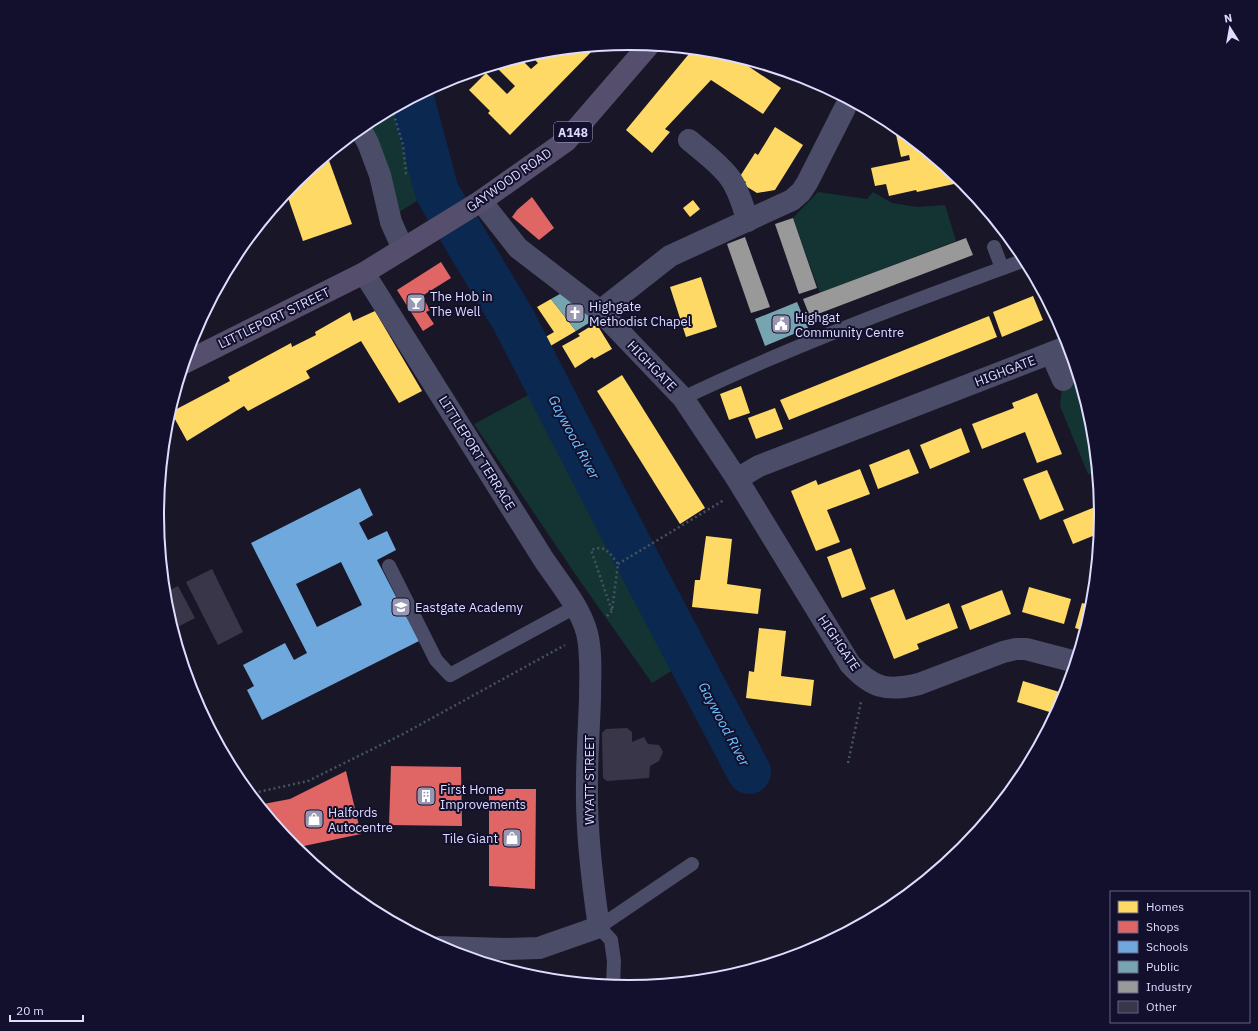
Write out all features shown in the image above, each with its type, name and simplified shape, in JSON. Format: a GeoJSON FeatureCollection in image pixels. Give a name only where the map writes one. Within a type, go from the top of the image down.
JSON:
{"type":"FeatureCollection","features":[{"type":"Feature","properties":{"kind":"main road","name":"GAYWOOD ROAD"},"geometry":{"type":"LineString","coordinates":[[364,273],[482,201],[566,141],[643,50]]}},
{"type":"Feature","properties":{"kind":"main road","name":"LITTLEPORT STREET"},"geometry":{"type":"LineString","coordinates":[[190,360],[364,273]]}},
{"type":"Feature","properties":{"kind":"street"},"geometry":{"type":"LineString","coordinates":[[600,311],[670,256],[792,200],[801,192],[807,183],[845,108]]}},
{"type":"Feature","properties":{"kind":"street"},"geometry":{"type":"LineString","coordinates":[[363,133],[380,175],[391,222],[403,249]]}},
{"type":"Feature","properties":{"kind":"street"},"geometry":{"type":"LineString","coordinates":[[689,140],[731,178],[738,192],[748,220]]}},
{"type":"Feature","properties":{"kind":"street","name":"HIGHGATE"},"geometry":{"type":"LineString","coordinates":[[482,201],[518,248],[600,311],[683,398],[738,479],[850,664],[860,675],[874,684],[887,688],[906,688],[1003,652],[1016,649],[1026,648],[1071,661]]}},
{"type":"Feature","properties":{"kind":"street","name":"LITTLEPORT TERRACE"},"geometry":{"type":"LineString","coordinates":[[364,273],[544,560],[581,614],[587,634]]}},
{"type":"Feature","properties":{"kind":"street","name":"HIGHGATE"},"geometry":{"type":"LineString","coordinates":[[738,479],[759,466],[1060,350],[1063,380]]}},
{"type":"Feature","properties":{"kind":"street","name":"WYATT STREET"},"geometry":{"type":"LineString","coordinates":[[587,634],[591,668],[587,794],[591,866],[599,927]]}},
{"type":"Feature","properties":{"kind":"street"},"geometry":{"type":"LineString","coordinates":[[455,947],[505,949],[538,948],[599,927]]}},
{"type":"Feature","properties":{"kind":"lane"},"geometry":{"type":"LineString","coordinates":[[994,247],[1002,268]]}},
{"type":"Feature","properties":{"kind":"lane"},"geometry":{"type":"LineString","coordinates":[[683,398],[756,364],[922,298],[1019,262]]}},
{"type":"Feature","properties":{"kind":"lane"},"geometry":{"type":"LineString","coordinates":[[389,566],[436,660],[450,676],[576,606]]}},
{"type":"Feature","properties":{"kind":"lane"},"geometry":{"type":"LineString","coordinates":[[612,980],[614,961],[611,940],[599,927],[692,864]]}},
{"type":"Feature","properties":{"kind":"path"},"geometry":{"type":"LineString","coordinates":[[618,564],[730,496],[738,479]]}},
{"type":"Feature","properties":{"kind":"path"},"geometry":{"type":"LineString","coordinates":[[597,548],[607,550],[618,564],[614,595],[612,611],[591,550],[597,548]]}},
{"type":"Feature","properties":{"kind":"path"},"geometry":{"type":"LineString","coordinates":[[255,793],[308,781],[403,734],[587,634]]}},
{"type":"Feature","properties":{"kind":"path"},"geometry":{"type":"LineString","coordinates":[[848,763],[861,702],[860,675]]}},
{"type":"Feature","properties":{"kind":"green space"},"geometry":{"type":"Polygon","coordinates":[[[404,108],[428,194],[399,212],[388,171],[371,127],[404,108]]]}},
{"type":"Feature","properties":{"kind":"green space"},"geometry":{"type":"Polygon","coordinates":[[[818,192],[867,199],[873,192],[892,203],[917,207],[945,205],[956,241],[820,293],[793,218],[818,192]]]}},
{"type":"Feature","properties":{"kind":"green space"},"geometry":{"type":"Polygon","coordinates":[[[558,379],[636,548],[697,655],[652,683],[580,581],[474,424],[558,379]]]}},
{"type":"Feature","properties":{"kind":"green space"},"geometry":{"type":"Polygon","coordinates":[[[1075,383],[1086,425],[1093,475],[1088,474],[1060,406],[1062,388],[1075,383]]]}},
{"type":"Feature","properties":{"kind":"building: Homes"},"geometry":{"type":"Polygon","coordinates":[[[591,52],[510,135],[488,113],[490,111],[469,90],[486,73],[507,94],[515,86],[498,69],[524,62],[531,69],[538,63],[535,60],[591,52]]]}},
{"type":"Feature","properties":{"kind":"building: Homes"},"geometry":{"type":"Polygon","coordinates":[[[689,54],[747,66],[781,88],[763,114],[711,80],[665,129],[670,132],[652,153],[626,130],[689,54]]]}},
{"type":"Feature","properties":{"kind":"building: Homes"},"geometry":{"type":"Polygon","coordinates":[[[775,127],[803,145],[775,190],[757,193],[744,185],[746,182],[739,178],[755,153],[758,155],[775,127]]]}},
{"type":"Feature","properties":{"kind":"building: Homes"},"geometry":{"type":"Polygon","coordinates":[[[896,134],[936,166],[954,184],[889,196],[886,184],[875,186],[871,168],[910,160],[909,155],[901,157],[896,134]]]}},
{"type":"Feature","properties":{"kind":"building: Homes"},"geometry":{"type":"Polygon","coordinates":[[[329,160],[352,224],[303,241],[288,199],[300,186],[329,160]]]}},
{"type":"Feature","properties":{"kind":"building: Homes"},"geometry":{"type":"Polygon","coordinates":[[[693,200],[700,209],[690,217],[683,208],[693,200]]]}},
{"type":"Feature","properties":{"kind":"building: Homes"},"geometry":{"type":"Polygon","coordinates":[[[701,277],[717,327],[686,337],[670,287],[701,277]]]}},
{"type":"Feature","properties":{"kind":"building: Homes"},"geometry":{"type":"Polygon","coordinates":[[[1033,296],[1043,320],[1002,337],[993,312],[1033,296]]]}},
{"type":"Feature","properties":{"kind":"building: Homes"},"geometry":{"type":"Polygon","coordinates":[[[551,299],[576,331],[547,348],[542,339],[554,332],[537,307],[551,299]]]}},
{"type":"Feature","properties":{"kind":"building: Homes"},"geometry":{"type":"Polygon","coordinates":[[[375,311],[422,391],[399,403],[361,341],[306,371],[310,378],[248,411],[244,406],[187,441],[174,417],[176,410],[230,381],[228,377],[291,343],[292,347],[316,335],[315,332],[350,312],[353,321],[375,311]]]}},
{"type":"Feature","properties":{"kind":"building: Homes"},"geometry":{"type":"Polygon","coordinates":[[[989,316],[997,337],[789,420],[780,400],[989,316]]]}},
{"type":"Feature","properties":{"kind":"building: Homes"},"geometry":{"type":"Polygon","coordinates":[[[596,323],[612,349],[594,359],[592,357],[575,368],[562,346],[580,336],[578,334],[596,323]]]}},
{"type":"Feature","properties":{"kind":"building: Homes"},"geometry":{"type":"Polygon","coordinates":[[[622,375],[705,508],[680,524],[597,391],[622,375]]]}},
{"type":"Feature","properties":{"kind":"building: Homes"},"geometry":{"type":"Polygon","coordinates":[[[741,386],[750,413],[729,420],[720,394],[741,386]]]}},
{"type":"Feature","properties":{"kind":"building: Homes"},"geometry":{"type":"Polygon","coordinates":[[[1037,393],[1062,454],[1037,463],[1025,432],[982,449],[972,424],[1014,408],[1012,403],[1037,393]]]}},
{"type":"Feature","properties":{"kind":"building: Homes"},"geometry":{"type":"Polygon","coordinates":[[[775,408],[783,429],[756,439],[748,418],[775,408]]]}},
{"type":"Feature","properties":{"kind":"building: Homes"},"geometry":{"type":"Polygon","coordinates":[[[961,428],[970,452],[930,469],[920,445],[961,428]]]}},
{"type":"Feature","properties":{"kind":"building: Homes"},"geometry":{"type":"Polygon","coordinates":[[[909,449],[919,473],[878,489],[869,465],[909,449]]]}},
{"type":"Feature","properties":{"kind":"building: Homes"},"geometry":{"type":"Polygon","coordinates":[[[860,469],[870,494],[827,510],[840,542],[816,551],[791,491],[816,480],[818,485],[860,469]]]}},
{"type":"Feature","properties":{"kind":"building: Homes"},"geometry":{"type":"Polygon","coordinates":[[[1047,470],[1064,510],[1040,520],[1023,479],[1047,470]]]}},
{"type":"Feature","properties":{"kind":"building: Homes"},"geometry":{"type":"Polygon","coordinates":[[[1094,507],[1094,535],[1073,544],[1063,520],[1094,507]]]}},
{"type":"Feature","properties":{"kind":"building: Homes"},"geometry":{"type":"Polygon","coordinates":[[[706,536],[732,539],[727,584],[761,589],[758,614],[692,607],[695,580],[700,580],[706,536]]]}},
{"type":"Feature","properties":{"kind":"building: Homes"},"geometry":{"type":"Polygon","coordinates":[[[851,548],[866,589],[842,598],[827,557],[851,548]]]}},
{"type":"Feature","properties":{"kind":"building: Homes"},"geometry":{"type":"Polygon","coordinates":[[[1029,587],[1071,599],[1064,624],[1022,612],[1029,587]]]}},
{"type":"Feature","properties":{"kind":"building: Homes"},"geometry":{"type":"Polygon","coordinates":[[[894,589],[906,620],[949,603],[958,628],[917,644],[919,649],[894,659],[870,598],[894,589]]]}},
{"type":"Feature","properties":{"kind":"building: Homes"},"geometry":{"type":"Polygon","coordinates":[[[1002,590],[1011,614],[970,630],[961,606],[1002,590]]]}},
{"type":"Feature","properties":{"kind":"building: Homes"},"geometry":{"type":"Polygon","coordinates":[[[1082,603],[1086,604],[1080,630],[1075,628],[1082,603]]]}},
{"type":"Feature","properties":{"kind":"building: Homes"},"geometry":{"type":"Polygon","coordinates":[[[759,628],[786,631],[781,676],[814,680],[811,706],[746,698],[749,671],[754,672],[759,628]]]}},
{"type":"Feature","properties":{"kind":"building: Homes"},"geometry":{"type":"Polygon","coordinates":[[[1023,681],[1060,692],[1050,712],[1017,702],[1023,681]]]}},
{"type":"Feature","properties":{"kind":"building: Shops"},"geometry":{"type":"Polygon","coordinates":[[[532,197],[554,228],[539,240],[512,217],[517,210],[532,197]]]}},
{"type":"Feature","properties":{"kind":"building: Shops","name":"The Hob in The Well"},"geometry":{"type":"Polygon","coordinates":[[[441,262],[451,278],[422,296],[430,310],[426,312],[434,324],[423,331],[397,290],[441,262]]]}},
{"type":"Feature","properties":{"kind":"building: Shops","name":"First Home Improvements"},"geometry":{"type":"Polygon","coordinates":[[[391,766],[461,767],[462,826],[389,825],[391,766]]]}},
{"type":"Feature","properties":{"kind":"building: Shops","name":"Halfords Autocentre"},"geometry":{"type":"Polygon","coordinates":[[[346,771],[361,834],[304,846],[305,850],[264,804],[290,799],[346,771]]]}},
{"type":"Feature","properties":{"kind":"building: Shops","name":"Tile Giant"},"geometry":{"type":"Polygon","coordinates":[[[489,789],[536,789],[535,889],[489,886],[489,789]]]}},
{"type":"Feature","properties":{"kind":"building: Schools"},"geometry":{"type":"Polygon","coordinates":[[[360,488],[373,515],[359,523],[368,540],[387,531],[396,550],[377,560],[419,641],[262,720],[247,690],[254,686],[243,665],[285,643],[294,660],[307,653],[251,543],[360,488]],[[341,562],[296,584],[317,627],[362,605],[341,562]]]}},
{"type":"Feature","properties":{"kind":"building: Public","name":"Highgate Methodist Chapel"},"geometry":{"type":"Polygon","coordinates":[[[567,290],[583,306],[592,321],[576,331],[551,299],[567,290]]]}},
{"type":"Feature","properties":{"kind":"building: Public","name":"Highgat Community Centre"},"geometry":{"type":"Polygon","coordinates":[[[797,302],[808,328],[765,346],[755,319],[797,302]]]}},
{"type":"Feature","properties":{"kind":"building: Industry"},"geometry":{"type":"Polygon","coordinates":[[[793,218],[817,288],[799,294],[775,224],[793,218]]]}},
{"type":"Feature","properties":{"kind":"building: Industry"},"geometry":{"type":"Polygon","coordinates":[[[745,237],[770,307],[751,313],[727,244],[745,237]]]}},
{"type":"Feature","properties":{"kind":"building: Industry"},"geometry":{"type":"Polygon","coordinates":[[[966,238],[973,255],[810,317],[803,299],[966,238]]]}},
{"type":"Feature","properties":{"kind":"building: Other"},"geometry":{"type":"Polygon","coordinates":[[[212,569],[243,632],[218,645],[186,582],[212,569]]]}},
{"type":"Feature","properties":{"kind":"building: Other"},"geometry":{"type":"Polygon","coordinates":[[[178,586],[195,618],[177,627],[172,606],[169,590],[178,586]]]}},
{"type":"Feature","properties":{"kind":"building: Other"},"geometry":{"type":"Polygon","coordinates":[[[627,728],[632,732],[632,742],[644,737],[648,744],[659,745],[663,752],[659,761],[650,766],[649,778],[607,781],[603,778],[602,733],[606,729],[627,728]]]}},
{"type":"Feature","properties":{"kind":"waterway","name":"Gaywood River"},"geometry":{"type":"LineString","coordinates":[[413,103],[437,192],[513,319],[749,772]]}},
{"type":"Feature","properties":{"kind":"place","name":"The Hob in The Well"},"geometry":{"type":"Point","coordinates":[416,303]}},
{"type":"Feature","properties":{"kind":"place","name":"Highgate Methodist Chapel"},"geometry":{"type":"Point","coordinates":[575,313]}},
{"type":"Feature","properties":{"kind":"place","name":"Highgat Community Centre"},"geometry":{"type":"Point","coordinates":[781,324]}},
{"type":"Feature","properties":{"kind":"place","name":"Eastgate Academy"},"geometry":{"type":"Point","coordinates":[401,607]}},
{"type":"Feature","properties":{"kind":"place","name":"First Home Improvements"},"geometry":{"type":"Point","coordinates":[426,796]}},
{"type":"Feature","properties":{"kind":"place","name":"Halfords Autocentre"},"geometry":{"type":"Point","coordinates":[314,819]}},
{"type":"Feature","properties":{"kind":"place","name":"Tile Giant"},"geometry":{"type":"Point","coordinates":[512,838]}}]}
